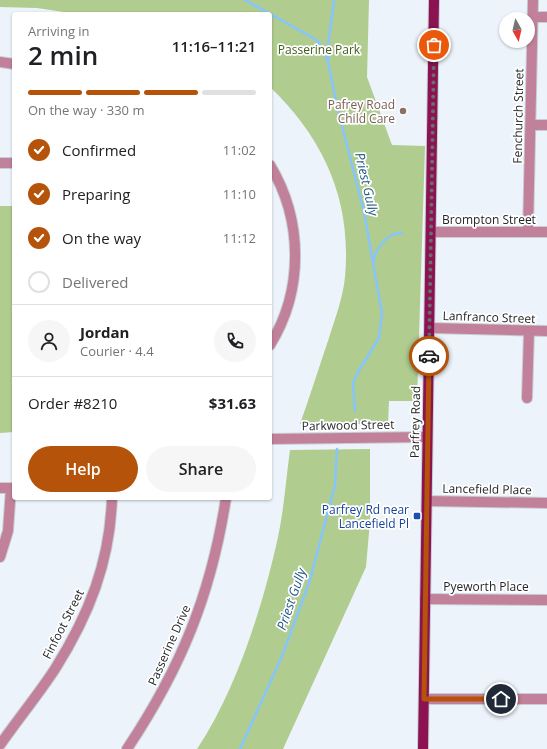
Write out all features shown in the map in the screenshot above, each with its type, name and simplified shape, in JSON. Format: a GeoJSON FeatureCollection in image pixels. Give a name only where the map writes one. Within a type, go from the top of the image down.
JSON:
{"type":"FeatureCollection","features":[{"type":"Feature","properties":{"kind":"main road","name":"Parfrey Road"},"geometry":{"type":"LineString","coordinates":[[423,749],[434,0]]}},
{"type":"Feature","properties":{"kind":"street","name":"Fenchurch Street"},"geometry":{"type":"LineString","coordinates":[[533,0],[533,12]]}},
{"type":"Feature","properties":{"kind":"street"},"geometry":{"type":"LineString","coordinates":[[535,17],[547,17]]}},
{"type":"Feature","properties":{"kind":"street","name":"Fenchurch Street"},"geometry":{"type":"LineString","coordinates":[[528,232],[532,48]]}},
{"type":"Feature","properties":{"kind":"street"},"geometry":{"type":"LineString","coordinates":[[0,62],[12,64]]}},
{"type":"Feature","properties":{"kind":"street"},"geometry":{"type":"LineString","coordinates":[[531,125],[547,125]]}},
{"type":"Feature","properties":{"kind":"street"},"geometry":{"type":"LineString","coordinates":[[0,163],[12,163]]}},
{"type":"Feature","properties":{"kind":"street"},"geometry":{"type":"LineString","coordinates":[[272,168],[279,180],[289,206],[295,241],[295,271],[289,302],[277,333],[272,342]]}},
{"type":"Feature","properties":{"kind":"street","name":"Brompton Street"},"geometry":{"type":"LineString","coordinates":[[431,232],[547,232]]}},
{"type":"Feature","properties":{"kind":"street","name":"Lanfranco Street"},"geometry":{"type":"LineString","coordinates":[[430,328],[547,331]]}},
{"type":"Feature","properties":{"kind":"street"},"geometry":{"type":"LineString","coordinates":[[528,398],[529,331]]}},
{"type":"Feature","properties":{"kind":"street","name":"Parkwood Street"},"geometry":{"type":"LineString","coordinates":[[272,439],[427,437]]}},
{"type":"Feature","properties":{"kind":"street"},"geometry":{"type":"LineString","coordinates":[[0,488],[12,488]]}},
{"type":"Feature","properties":{"kind":"street"},"geometry":{"type":"LineString","coordinates":[[0,557],[8,531],[12,497]]}},
{"type":"Feature","properties":{"kind":"street","name":"Finfoot Street"},"geometry":{"type":"LineString","coordinates":[[0,745],[54,669],[75,633],[92,599],[101,573],[108,544],[112,500]]}},
{"type":"Feature","properties":{"kind":"street","name":"Passerine Drive"},"geometry":{"type":"LineString","coordinates":[[127,749],[159,699],[193,628],[211,574],[220,536],[226,500]]}},
{"type":"Feature","properties":{"kind":"street","name":"Lancefield Place"},"geometry":{"type":"LineString","coordinates":[[427,502],[547,503]]}},
{"type":"Feature","properties":{"kind":"street","name":"Pyeworth Place"},"geometry":{"type":"LineString","coordinates":[[425,599],[547,600]]}},
{"type":"Feature","properties":{"kind":"street"},"geometry":{"type":"LineString","coordinates":[[424,699],[547,699]]}},
{"type":"Feature","properties":{"kind":"green space","name":"Passerine Park"},"geometry":{"type":"Polygon","coordinates":[[[0,0],[369,0],[367,77],[392,145],[425,146],[417,401],[389,401],[388,424],[300,424],[341,300],[345,277],[346,249],[344,222],[339,197],[330,173],[319,150],[305,128],[289,107],[272,89],[272,12],[64,12],[37,8],[0,7],[0,0]]]}},
{"type":"Feature","properties":{"kind":"green space"},"geometry":{"type":"Polygon","coordinates":[[[0,206],[12,206],[12,432],[0,433],[0,206]]]}},
{"type":"Feature","properties":{"kind":"green space"},"geometry":{"type":"Polygon","coordinates":[[[370,449],[370,521],[366,567],[283,749],[197,749],[211,726],[236,675],[256,619],[272,564],[278,537],[290,450],[370,449]]]}},
{"type":"Feature","properties":{"kind":"waterway","name":"Priest Gully"},"geometry":{"type":"LineString","coordinates":[[245,0],[267,12]]}},
{"type":"Feature","properties":{"kind":"waterway"},"geometry":{"type":"LineString","coordinates":[[328,59],[328,46],[334,0]]}},
{"type":"Feature","properties":{"kind":"waterway","name":"Priest Gully"},"geometry":{"type":"LineString","coordinates":[[272,15],[317,40],[324,51],[328,62],[337,106],[364,212],[382,313],[379,338],[353,383],[355,411]]}},
{"type":"Feature","properties":{"kind":"waterway"},"geometry":{"type":"LineString","coordinates":[[374,261],[374,257],[386,239],[394,234],[402,233]]}},
{"type":"Feature","properties":{"kind":"waterway","name":"Priest Gully"},"geometry":{"type":"LineString","coordinates":[[240,749],[282,656],[310,580],[335,485],[337,449]]}},
{"type":"Feature","properties":{"kind":"way so far"},"geometry":{"type":"LineString","coordinates":[[429,356],[434,45]]}},
{"type":"Feature","properties":{"kind":"place","name":"Pafrey Road Child Care"},"geometry":{"type":"Point","coordinates":[403,111]}},
{"type":"Feature","properties":{"kind":"place","name":"Parfrey Rd near Lancefield Pl"},"geometry":{"type":"Point","coordinates":[417,516]}},
{"type":"Feature","properties":{"kind":"route"},"geometry":{"type":"LineString","coordinates":[[429,356],[424,699],[501,699]]}}]}
